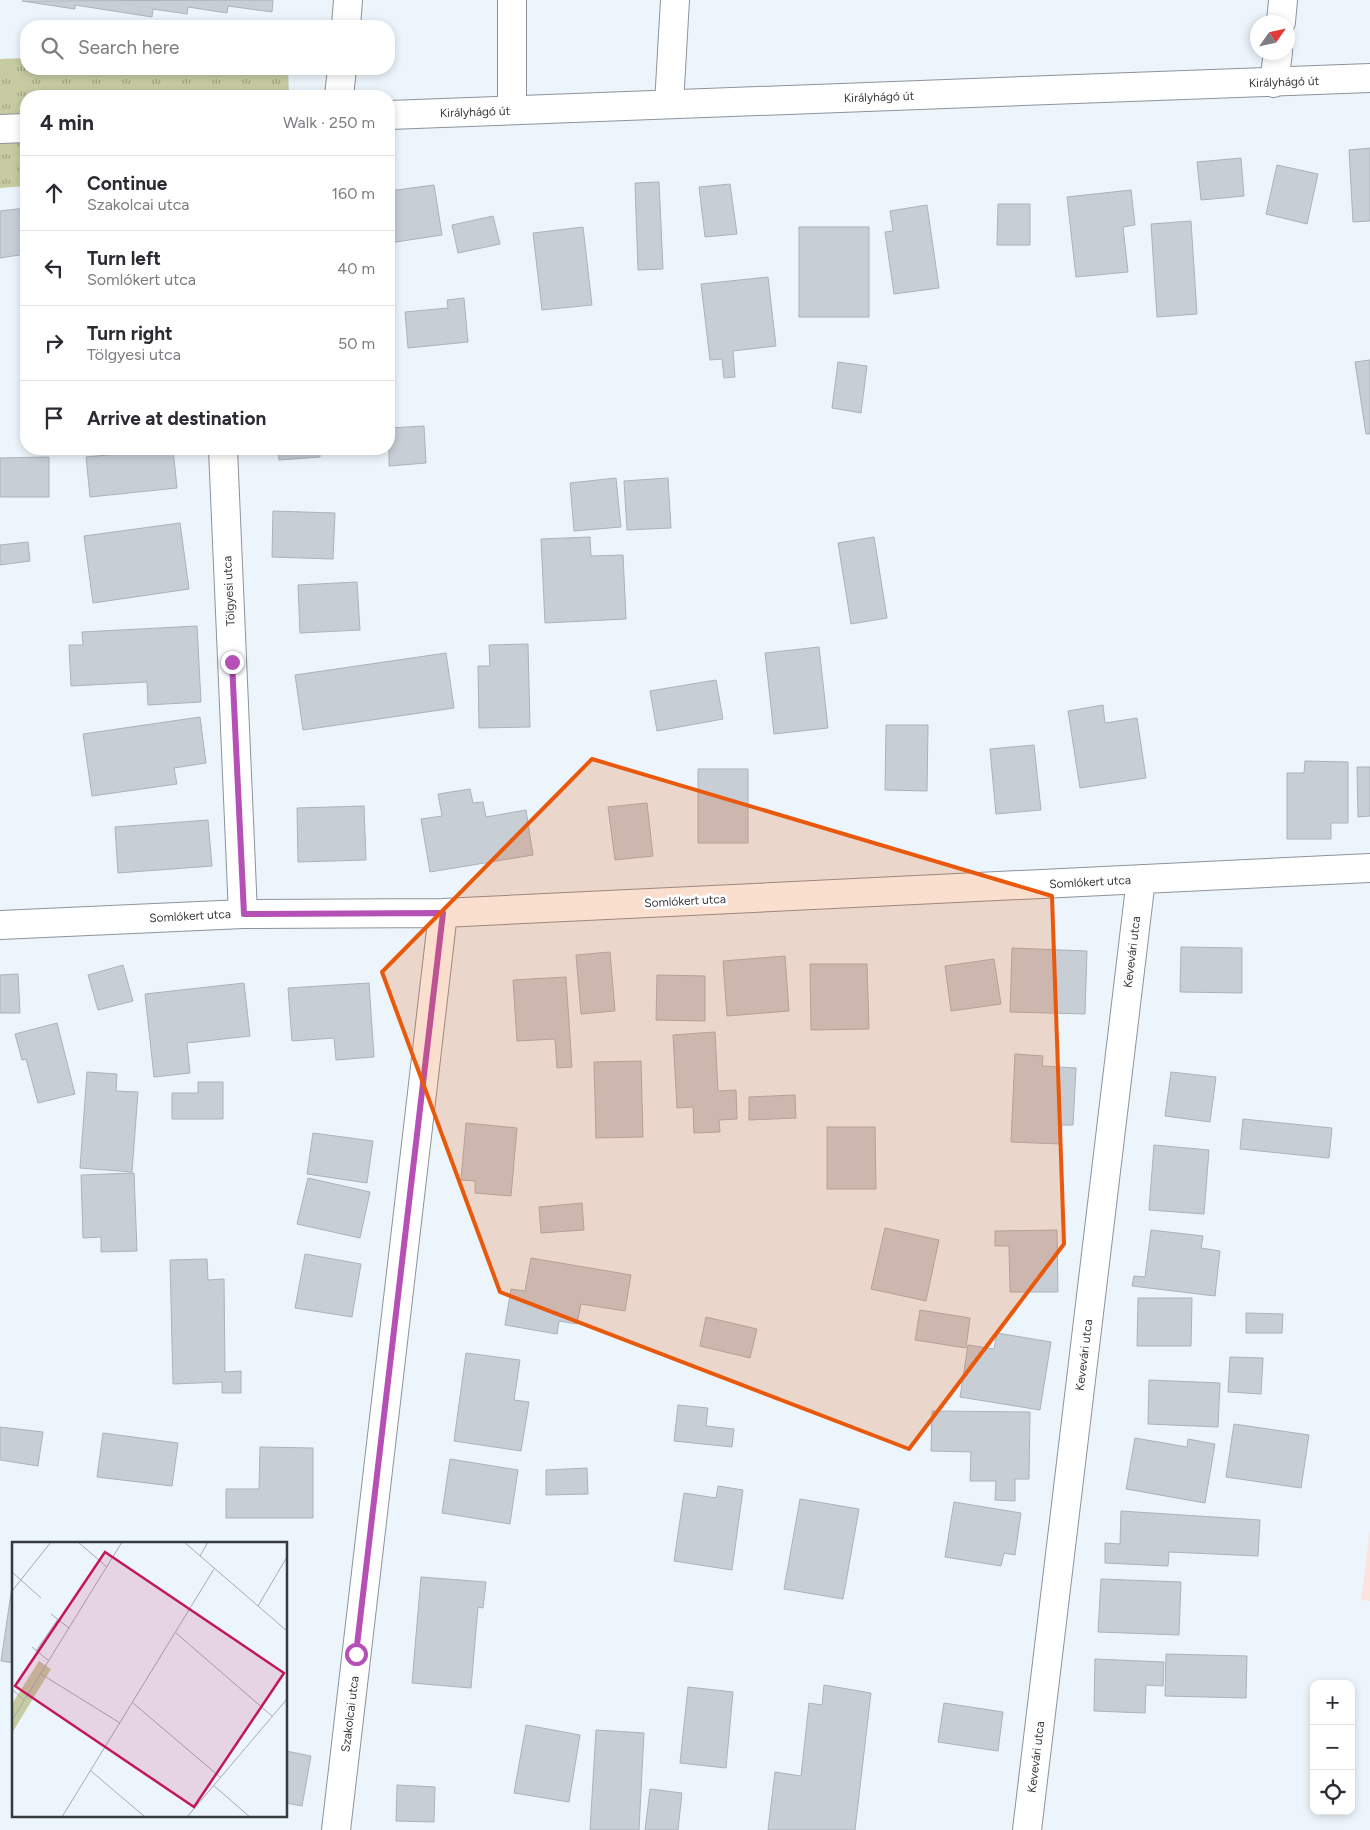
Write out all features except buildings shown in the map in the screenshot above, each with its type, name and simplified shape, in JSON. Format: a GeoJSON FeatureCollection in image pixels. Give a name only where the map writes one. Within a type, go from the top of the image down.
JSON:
{"type":"FeatureCollection","features":[{"type":"Feature","properties":{"kind":"street"},"geometry":{"type":"LineString","coordinates":[[346,20],[348,0]]}},
{"type":"Feature","properties":{"kind":"street"},"geometry":{"type":"LineString","coordinates":[[512,0],[512,110]]}},
{"type":"Feature","properties":{"kind":"street"},"geometry":{"type":"LineString","coordinates":[[669,104],[675,0]]}},
{"type":"Feature","properties":{"kind":"street"},"geometry":{"type":"LineString","coordinates":[[1282,15],[1283,0]]}},
{"type":"Feature","properties":{"kind":"street"},"geometry":{"type":"LineString","coordinates":[[1274,83],[1277,60]]}},
{"type":"Feature","properties":{"kind":"street"},"geometry":{"type":"LineString","coordinates":[[340,90],[341,75]]}},
{"type":"Feature","properties":{"kind":"street","name":"Királyhágó út"},"geometry":{"type":"LineString","coordinates":[[395,115],[1370,78]]}},
{"type":"Feature","properties":{"kind":"street"},"geometry":{"type":"LineString","coordinates":[[0,129],[20,128]]}},
{"type":"Feature","properties":{"kind":"street","name":"Tölgyesi utca"},"geometry":{"type":"LineString","coordinates":[[223,455],[244,914]]}},
{"type":"Feature","properties":{"kind":"street","name":"Somlókert utca"},"geometry":{"type":"LineString","coordinates":[[0,926],[244,914],[443,913],[1370,868]]}},
{"type":"Feature","properties":{"kind":"street","name":"Kevevári utca"},"geometry":{"type":"LineString","coordinates":[[1027,1830],[1141,879]]}},
{"type":"Feature","properties":{"kind":"street","name":"Szakolcai utca"},"geometry":{"type":"LineString","coordinates":[[336,1830],[443,913]]}},
{"type":"Feature","properties":{"kind":"highlighted area"},"geometry":{"type":"Polygon","coordinates":[[[592,759],[1052,896],[1064,1244],[909,1449],[500,1292],[382,972],[592,759]]]}},
{"type":"Feature","properties":{"kind":"shaded area"},"geometry":{"type":"Polygon","coordinates":[[[1370,1528],[1370,1601],[1361,1600],[1370,1528]]]}},
{"type":"Feature","properties":{"kind":"green space"},"geometry":{"type":"Polygon","coordinates":[[[20,58],[20,75],[288,75],[289,90],[20,90],[20,186],[0,188],[0,59],[20,58]]]}},
{"type":"Feature","properties":{"kind":"route"},"geometry":{"type":"LineString","coordinates":[[232,662],[244,914],[443,913],[356,1654]]}}]}
